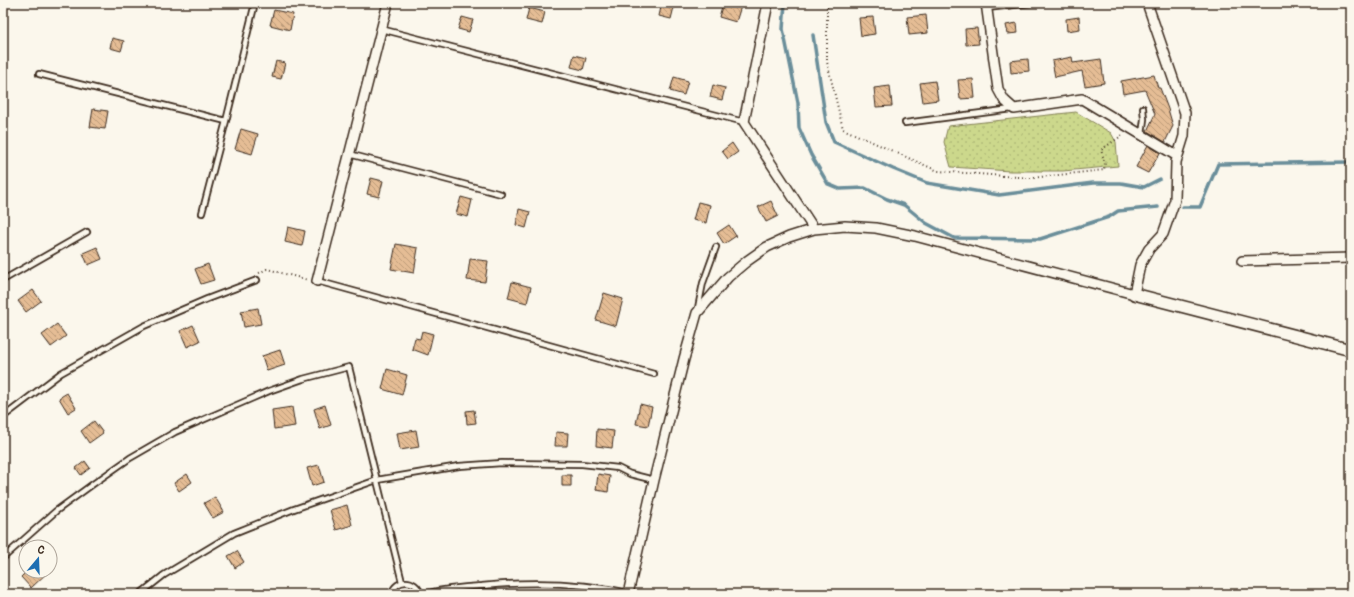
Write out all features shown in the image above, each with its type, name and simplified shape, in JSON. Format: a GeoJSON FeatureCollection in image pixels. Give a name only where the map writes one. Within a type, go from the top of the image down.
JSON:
{"type":"FeatureCollection","features":[{"type":"Feature","properties":{"kind":"street"},"geometry":{"type":"LineString","coordinates":[[317,281],[388,3]]}},
{"type":"Feature","properties":{"kind":"street"},"geometry":{"type":"LineString","coordinates":[[768,3],[744,122],[814,229]]}},
{"type":"Feature","properties":{"kind":"street"},"geometry":{"type":"LineString","coordinates":[[1134,294],[1140,265],[1149,249],[1163,234],[1175,200],[1176,162],[1184,136],[1185,113],[1147,3]]}},
{"type":"Feature","properties":{"kind":"street"},"geometry":{"type":"LineString","coordinates":[[987,6],[998,89],[1004,100],[1014,108],[1082,99],[1177,156]]}},
{"type":"Feature","properties":{"kind":"street"},"geometry":{"type":"LineString","coordinates":[[628,593],[654,480],[697,313],[728,277],[747,260],[767,247],[789,237],[814,229],[845,226],[876,228],[922,238],[1351,350]]}},
{"type":"Feature","properties":{"kind":"street"},"geometry":{"type":"LineString","coordinates":[[1242,261],[1351,258]]}},
{"type":"Feature","properties":{"kind":"lane"},"geometry":{"type":"LineString","coordinates":[[202,213],[255,3]]}},
{"type":"Feature","properties":{"kind":"lane"},"geometry":{"type":"LineString","coordinates":[[987,6],[1032,3]]}},
{"type":"Feature","properties":{"kind":"lane"},"geometry":{"type":"LineString","coordinates":[[381,29],[744,122]]}},
{"type":"Feature","properties":{"kind":"lane"},"geometry":{"type":"LineString","coordinates":[[39,74],[226,121]]}},
{"type":"Feature","properties":{"kind":"lane"},"geometry":{"type":"LineString","coordinates":[[905,122],[1014,108]]}},
{"type":"Feature","properties":{"kind":"lane"},"geometry":{"type":"LineString","coordinates":[[1142,135],[1144,119],[1143,108]]}},
{"type":"Feature","properties":{"kind":"lane"},"geometry":{"type":"LineString","coordinates":[[349,154],[501,194]]}},
{"type":"Feature","properties":{"kind":"lane"},"geometry":{"type":"LineString","coordinates":[[3,280],[87,232]]}},
{"type":"Feature","properties":{"kind":"lane"},"geometry":{"type":"LineString","coordinates":[[697,313],[703,283],[716,247]]}},
{"type":"Feature","properties":{"kind":"lane"},"geometry":{"type":"LineString","coordinates":[[3,417],[62,373],[144,326],[207,298],[257,280]]}},
{"type":"Feature","properties":{"kind":"lane"},"geometry":{"type":"LineString","coordinates":[[317,281],[654,374]]}},
{"type":"Feature","properties":{"kind":"lane"},"geometry":{"type":"LineString","coordinates":[[3,558],[9,551],[56,512],[93,484],[130,458],[175,432],[268,391],[303,379],[349,367],[402,582]]}},
{"type":"Feature","properties":{"kind":"lane"},"geometry":{"type":"LineString","coordinates":[[140,594],[164,575],[234,534],[294,509],[377,480],[459,466],[502,463],[582,464],[618,468],[630,474],[654,480]]}},
{"type":"Feature","properties":{"kind":"lane"},"geometry":{"type":"LineString","coordinates":[[391,594],[393,589],[402,582],[414,584],[419,589],[421,594]]}},
{"type":"Feature","properties":{"kind":"lane"},"geometry":{"type":"LineString","coordinates":[[424,594],[444,589],[513,582],[562,583],[591,586],[628,593]]}},
{"type":"Feature","properties":{"kind":"path"},"geometry":{"type":"LineString","coordinates":[[827,3],[826,62],[843,129],[938,171],[1031,178],[1104,170],[1105,163],[1101,150],[1132,129]]}},
{"type":"Feature","properties":{"kind":"path"},"geometry":{"type":"LineString","coordinates":[[257,280],[257,273],[267,269],[305,280],[317,281]]}},
{"type":"Feature","properties":{"kind":"green space"},"geometry":{"type":"Polygon","coordinates":[[[1076,112],[1111,133],[1116,142],[1118,166],[1063,171],[1010,171],[951,167],[944,142],[948,126],[1076,112]]]}},
{"type":"Feature","properties":{"kind":"building"},"geometry":{"type":"Polygon","coordinates":[[[662,3],[675,3],[671,19],[659,16],[662,3]]]}},
{"type":"Feature","properties":{"kind":"building"},"geometry":{"type":"Polygon","coordinates":[[[723,3],[742,3],[736,22],[719,17],[723,3]]]}},
{"type":"Feature","properties":{"kind":"building"},"geometry":{"type":"Polygon","coordinates":[[[529,8],[545,12],[542,24],[526,20],[529,8]]]}},
{"type":"Feature","properties":{"kind":"building"},"geometry":{"type":"Polygon","coordinates":[[[274,10],[293,14],[290,30],[270,25],[274,10]]]}},
{"type":"Feature","properties":{"kind":"building"},"geometry":{"type":"Polygon","coordinates":[[[926,15],[928,33],[909,35],[907,17],[926,15]]]}},
{"type":"Feature","properties":{"kind":"building"},"geometry":{"type":"Polygon","coordinates":[[[462,17],[473,20],[469,32],[458,29],[462,17]]]}},
{"type":"Feature","properties":{"kind":"building"},"geometry":{"type":"Polygon","coordinates":[[[873,17],[875,34],[861,36],[859,18],[873,17]]]}},
{"type":"Feature","properties":{"kind":"building"},"geometry":{"type":"Polygon","coordinates":[[[1079,17],[1080,29],[1067,31],[1066,19],[1079,17]]]}},
{"type":"Feature","properties":{"kind":"building"},"geometry":{"type":"Polygon","coordinates":[[[1017,23],[1018,33],[1008,34],[1006,25],[1017,23]]]}},
{"type":"Feature","properties":{"kind":"building"},"geometry":{"type":"Polygon","coordinates":[[[977,28],[979,44],[966,45],[965,29],[977,28]]]}},
{"type":"Feature","properties":{"kind":"building"},"geometry":{"type":"Polygon","coordinates":[[[112,38],[124,41],[121,51],[110,48],[112,38]]]}},
{"type":"Feature","properties":{"kind":"building"},"geometry":{"type":"Polygon","coordinates":[[[574,55],[586,58],[583,70],[571,67],[574,55]]]}},
{"type":"Feature","properties":{"kind":"building"},"geometry":{"type":"Polygon","coordinates":[[[1072,57],[1073,63],[1101,59],[1104,83],[1085,86],[1082,71],[1055,77],[1052,61],[1072,57]]]}},
{"type":"Feature","properties":{"kind":"building"},"geometry":{"type":"Polygon","coordinates":[[[1028,59],[1029,71],[1011,73],[1010,61],[1028,59]]]}},
{"type":"Feature","properties":{"kind":"building"},"geometry":{"type":"Polygon","coordinates":[[[276,61],[285,63],[281,79],[272,77],[276,61]]]}},
{"type":"Feature","properties":{"kind":"building"},"geometry":{"type":"Polygon","coordinates":[[[1154,75],[1158,88],[1160,88],[1168,109],[1173,126],[1165,142],[1147,131],[1155,114],[1145,90],[1123,94],[1121,81],[1154,75]]]}},
{"type":"Feature","properties":{"kind":"building"},"geometry":{"type":"Polygon","coordinates":[[[674,77],[688,81],[684,95],[670,91],[674,77]]]}},
{"type":"Feature","properties":{"kind":"building"},"geometry":{"type":"Polygon","coordinates":[[[973,79],[975,98],[960,99],[958,80],[973,79]]]}},
{"type":"Feature","properties":{"kind":"building"},"geometry":{"type":"Polygon","coordinates":[[[935,81],[938,100],[923,102],[920,83],[935,81]]]}},
{"type":"Feature","properties":{"kind":"building"},"geometry":{"type":"Polygon","coordinates":[[[713,85],[725,88],[722,100],[710,97],[713,85]]]}},
{"type":"Feature","properties":{"kind":"building"},"geometry":{"type":"Polygon","coordinates":[[[890,86],[892,106],[876,107],[874,88],[890,86]]]}},
{"type":"Feature","properties":{"kind":"building"},"geometry":{"type":"Polygon","coordinates":[[[93,109],[108,111],[105,129],[90,127],[93,109]]]}},
{"type":"Feature","properties":{"kind":"building"},"geometry":{"type":"Polygon","coordinates":[[[241,129],[258,134],[252,154],[235,149],[241,129]]]}},
{"type":"Feature","properties":{"kind":"building"},"geometry":{"type":"Polygon","coordinates":[[[732,143],[738,152],[728,159],[722,151],[732,143]]]}},
{"type":"Feature","properties":{"kind":"building"},"geometry":{"type":"Polygon","coordinates":[[[1148,145],[1160,153],[1148,173],[1136,167],[1148,145]]]}},
{"type":"Feature","properties":{"kind":"building"},"geometry":{"type":"Polygon","coordinates":[[[371,178],[383,181],[379,197],[367,194],[371,178]]]}},
{"type":"Feature","properties":{"kind":"building"},"geometry":{"type":"Polygon","coordinates":[[[461,197],[472,200],[468,217],[456,214],[461,197]]]}},
{"type":"Feature","properties":{"kind":"building"},"geometry":{"type":"Polygon","coordinates":[[[771,201],[778,216],[766,222],[758,207],[771,201]]]}},
{"type":"Feature","properties":{"kind":"building"},"geometry":{"type":"Polygon","coordinates":[[[698,202],[710,205],[706,223],[693,220],[698,202]]]}},
{"type":"Feature","properties":{"kind":"building"},"geometry":{"type":"Polygon","coordinates":[[[519,209],[530,212],[526,228],[516,225],[519,209]]]}},
{"type":"Feature","properties":{"kind":"building"},"geometry":{"type":"Polygon","coordinates":[[[729,225],[736,236],[724,244],[717,233],[729,225]]]}},
{"type":"Feature","properties":{"kind":"building"},"geometry":{"type":"Polygon","coordinates":[[[288,227],[305,231],[302,246],[285,242],[288,227]]]}},
{"type":"Feature","properties":{"kind":"building"},"geometry":{"type":"Polygon","coordinates":[[[396,244],[418,248],[414,273],[391,269],[396,244]]]}},
{"type":"Feature","properties":{"kind":"building"},"geometry":{"type":"Polygon","coordinates":[[[97,247],[102,259],[88,265],[83,253],[97,247]]]}},
{"type":"Feature","properties":{"kind":"building"},"geometry":{"type":"Polygon","coordinates":[[[470,259],[488,261],[485,282],[467,280],[470,259]]]}},
{"type":"Feature","properties":{"kind":"building"},"geometry":{"type":"Polygon","coordinates":[[[208,264],[214,280],[201,284],[195,269],[208,264]]]}},
{"type":"Feature","properties":{"kind":"building"},"geometry":{"type":"Polygon","coordinates":[[[512,282],[531,287],[527,303],[508,298],[512,282]]]}},
{"type":"Feature","properties":{"kind":"building"},"geometry":{"type":"Polygon","coordinates":[[[33,290],[41,301],[26,312],[18,301],[33,290]]]}},
{"type":"Feature","properties":{"kind":"building"},"geometry":{"type":"Polygon","coordinates":[[[604,293],[623,299],[616,326],[596,320],[604,293]]]}},
{"type":"Feature","properties":{"kind":"building"},"geometry":{"type":"Polygon","coordinates":[[[258,308],[261,324],[244,327],[241,311],[258,308]]]}},
{"type":"Feature","properties":{"kind":"building"},"geometry":{"type":"Polygon","coordinates":[[[57,324],[66,336],[51,347],[42,335],[57,324]]]}},
{"type":"Feature","properties":{"kind":"building"},"geometry":{"type":"Polygon","coordinates":[[[193,325],[200,341],[187,347],[180,331],[193,325]]]}},
{"type":"Feature","properties":{"kind":"building"},"geometry":{"type":"Polygon","coordinates":[[[422,331],[433,334],[428,355],[412,349],[415,338],[420,339],[422,331]]]}},
{"type":"Feature","properties":{"kind":"building"},"geometry":{"type":"Polygon","coordinates":[[[280,350],[285,365],[267,371],[262,356],[280,350]]]}},
{"type":"Feature","properties":{"kind":"building"},"geometry":{"type":"Polygon","coordinates":[[[387,369],[407,375],[402,395],[382,389],[387,369]]]}},
{"type":"Feature","properties":{"kind":"building"},"geometry":{"type":"Polygon","coordinates":[[[67,393],[76,408],[68,413],[59,398],[67,393]]]}},
{"type":"Feature","properties":{"kind":"building"},"geometry":{"type":"Polygon","coordinates":[[[640,404],[652,407],[648,426],[636,424],[640,404]]]}},
{"type":"Feature","properties":{"kind":"building"},"geometry":{"type":"Polygon","coordinates":[[[325,405],[331,425],[320,429],[314,409],[325,405]]]}},
{"type":"Feature","properties":{"kind":"building"},"geometry":{"type":"Polygon","coordinates":[[[292,407],[295,426],[274,429],[272,410],[292,407]]]}},
{"type":"Feature","properties":{"kind":"building"},"geometry":{"type":"Polygon","coordinates":[[[474,410],[476,423],[467,424],[466,411],[474,410]]]}},
{"type":"Feature","properties":{"kind":"building"},"geometry":{"type":"Polygon","coordinates":[[[94,421],[103,433],[89,443],[81,431],[94,421]]]}},
{"type":"Feature","properties":{"kind":"building"},"geometry":{"type":"Polygon","coordinates":[[[597,429],[614,431],[612,448],[596,446],[597,429]]]}},
{"type":"Feature","properties":{"kind":"building"},"geometry":{"type":"Polygon","coordinates":[[[416,430],[419,447],[400,450],[397,433],[416,430]]]}},
{"type":"Feature","properties":{"kind":"building"},"geometry":{"type":"Polygon","coordinates":[[[556,432],[568,433],[567,446],[555,446],[556,432]]]}},
{"type":"Feature","properties":{"kind":"building"},"geometry":{"type":"Polygon","coordinates":[[[85,461],[90,468],[81,475],[76,468],[85,461]]]}},
{"type":"Feature","properties":{"kind":"building"},"geometry":{"type":"Polygon","coordinates":[[[319,465],[324,482],[312,486],[307,468],[319,465]]]}},
{"type":"Feature","properties":{"kind":"building"},"geometry":{"type":"Polygon","coordinates":[[[187,474],[192,482],[179,491],[174,483],[187,474]]]}},
{"type":"Feature","properties":{"kind":"building"},"geometry":{"type":"Polygon","coordinates":[[[598,474],[610,476],[608,492],[596,490],[598,474]]]}},
{"type":"Feature","properties":{"kind":"building"},"geometry":{"type":"Polygon","coordinates":[[[562,475],[571,475],[571,486],[562,486],[562,475]]]}},
{"type":"Feature","properties":{"kind":"building"},"geometry":{"type":"Polygon","coordinates":[[[215,497],[224,512],[213,518],[204,503],[215,497]]]}},
{"type":"Feature","properties":{"kind":"building"},"geometry":{"type":"Polygon","coordinates":[[[347,505],[352,525],[336,530],[330,510],[347,505]]]}},
{"type":"Feature","properties":{"kind":"building"},"geometry":{"type":"Polygon","coordinates":[[[237,551],[244,562],[235,568],[228,556],[237,551]]]}},
{"type":"Feature","properties":{"kind":"building"},"geometry":{"type":"Polygon","coordinates":[[[23,579],[41,579],[31,588],[23,579]]]}},
{"type":"Feature","properties":{"kind":"waterway"},"geometry":{"type":"LineString","coordinates":[[785,3],[783,29],[798,103],[799,128],[811,155],[828,184],[840,189],[865,188],[887,199],[904,205],[926,223],[954,238],[1040,239],[1109,217],[1118,211],[1158,207]]}},
{"type":"Feature","properties":{"kind":"waterway"},"geometry":{"type":"LineString","coordinates":[[813,35],[826,122],[834,142],[893,169],[927,183],[999,195],[1093,183],[1121,183],[1144,187],[1160,179]]}},
{"type":"Feature","properties":{"kind":"waterway"},"geometry":{"type":"LineString","coordinates":[[1183,207],[1200,207],[1218,164],[1351,162]]}}]}
